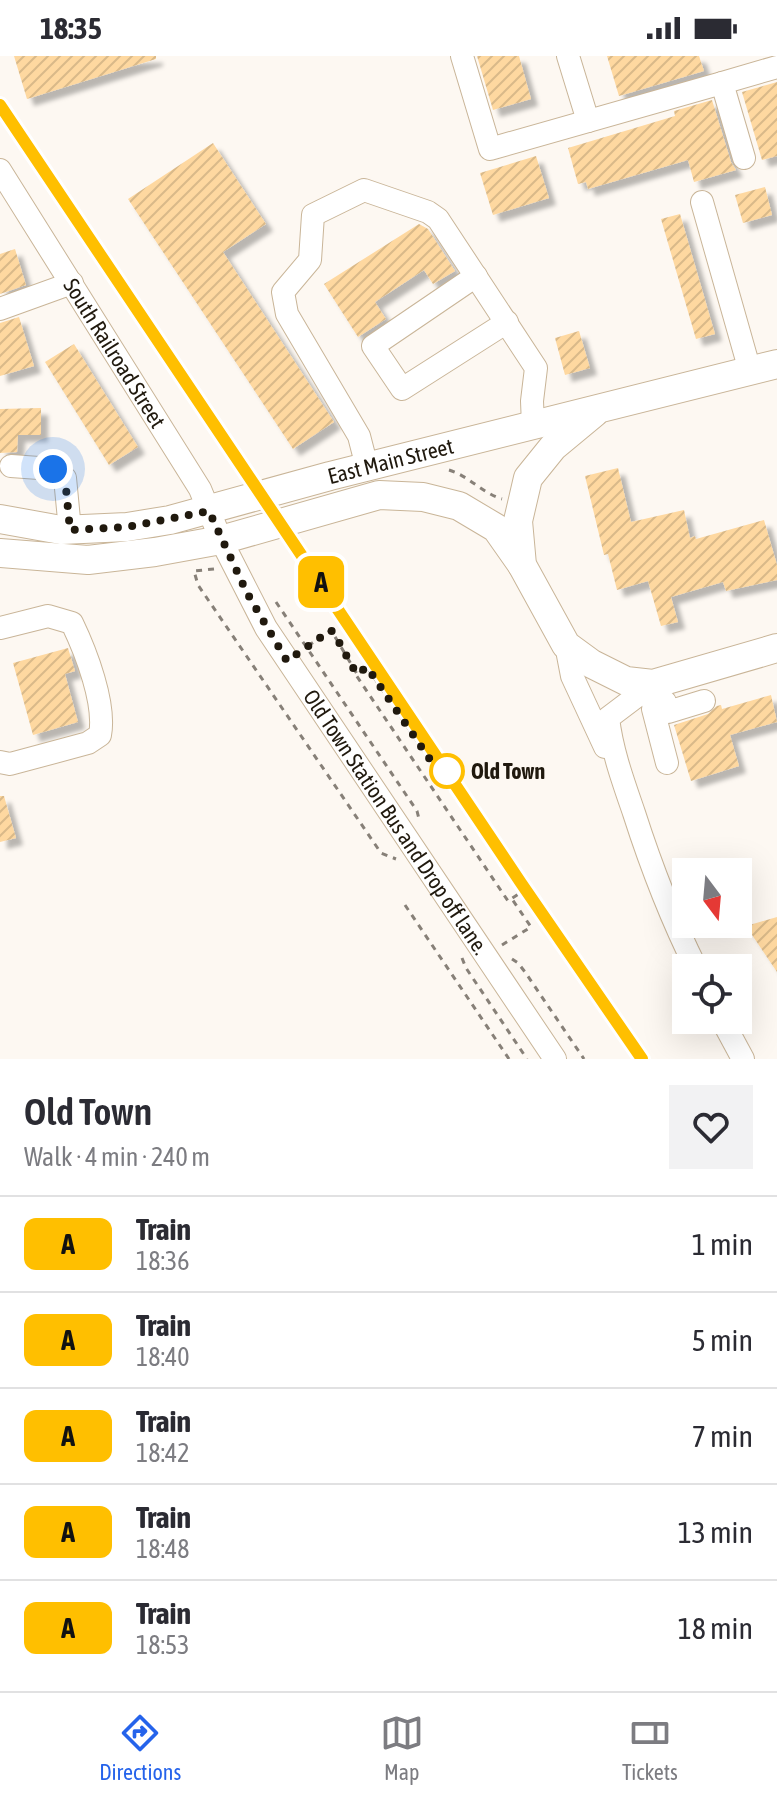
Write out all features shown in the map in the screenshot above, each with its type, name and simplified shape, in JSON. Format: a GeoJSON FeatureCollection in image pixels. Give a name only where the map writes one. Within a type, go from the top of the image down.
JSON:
{"type":"FeatureCollection","features":[{"type":"Feature","properties":{"kind":"main road","name":"East Main Street"},"geometry":{"type":"LineString","coordinates":[[0,519],[70,530],[127,527],[209,511],[367,467],[777,364]]}},
{"type":"Feature","properties":{"kind":"main road"},"geometry":{"type":"LineString","coordinates":[[522,565],[518,521],[528,478],[553,447],[599,409]]}},
{"type":"Feature","properties":{"kind":"main road","name":"East Main Street"},"geometry":{"type":"LineString","coordinates":[[0,553],[88,560],[221,540],[379,495],[423,497],[459,506],[496,528],[522,565],[566,645]]}},
{"type":"Feature","properties":{"kind":"main road"},"geometry":{"type":"LineString","coordinates":[[566,645],[592,664],[655,693],[777,648]]}},
{"type":"Feature","properties":{"kind":"street"},"geometry":{"type":"LineString","coordinates":[[462,56],[490,149],[777,67]]}},
{"type":"Feature","properties":{"kind":"street"},"geometry":{"type":"LineString","coordinates":[[568,56],[588,121]]}},
{"type":"Feature","properties":{"kind":"street"},"geometry":{"type":"LineString","coordinates":[[722,83],[744,158]]}},
{"type":"Feature","properties":{"kind":"street","name":"South Railroad Street"},"geometry":{"type":"LineString","coordinates":[[0,170],[200,489],[221,540]]}},
{"type":"Feature","properties":{"kind":"street"},"geometry":{"type":"LineString","coordinates":[[367,467],[359,436],[287,314],[283,292],[310,260],[313,215],[364,190],[428,212],[438,219],[536,368],[533,425]]}},
{"type":"Feature","properties":{"kind":"street"},"geometry":{"type":"LineString","coordinates":[[702,202],[750,371]]}},
{"type":"Feature","properties":{"kind":"street"},"geometry":{"type":"LineString","coordinates":[[476,276],[373,346],[402,389],[507,322]]}},
{"type":"Feature","properties":{"kind":"street"},"geometry":{"type":"LineString","coordinates":[[0,309],[72,283]]}},
{"type":"Feature","properties":{"kind":"street"},"geometry":{"type":"LineString","coordinates":[[11,466],[53,469],[65,478],[70,530]]}},
{"type":"Feature","properties":{"kind":"street","name":"Old Town Station Bus and Drop off lane."},"geometry":{"type":"LineString","coordinates":[[221,540],[287,661],[555,1059]]}},
{"type":"Feature","properties":{"kind":"street"},"geometry":{"type":"LineString","coordinates":[[0,628],[48,616],[72,623],[82,643],[103,719],[100,735],[88,743],[10,764],[0,762]]}},
{"type":"Feature","properties":{"kind":"street"},"geometry":{"type":"LineString","coordinates":[[566,645],[572,676],[603,743],[619,768]]}},
{"type":"Feature","properties":{"kind":"street"},"geometry":{"type":"LineString","coordinates":[[655,693],[665,702],[668,712],[704,701]]}},
{"type":"Feature","properties":{"kind":"street"},"geometry":{"type":"LineString","coordinates":[[655,693],[653,709],[667,763]]}},
{"type":"Feature","properties":{"kind":"street"},"geometry":{"type":"LineString","coordinates":[[655,693],[608,718],[611,745],[670,912],[690,954]]}},
{"type":"Feature","properties":{"kind":"street"},"geometry":{"type":"LineString","coordinates":[[730,1034],[743,1059]]}},
{"type":"Feature","properties":{"kind":"path"},"geometry":{"type":"LineString","coordinates":[[215,569],[194,571],[198,585],[381,853],[400,861]]}},
{"type":"Feature","properties":{"kind":"path"},"geometry":{"type":"LineString","coordinates":[[287,661],[331,630],[346,650],[346,658],[356,675],[508,901],[520,893],[367,667],[357,674]]}},
{"type":"Feature","properties":{"kind":"path"},"geometry":{"type":"LineString","coordinates":[[485,956],[531,927],[512,898]]}},
{"type":"Feature","properties":{"kind":"path"},"geometry":{"type":"LineString","coordinates":[[405,905],[509,1059]]}},
{"type":"Feature","properties":{"kind":"path"},"geometry":{"type":"LineString","coordinates":[[461,955],[466,968],[527,1059]]}},
{"type":"Feature","properties":{"kind":"building"},"geometry":{"type":"Polygon","coordinates":[[[14,56],[156,56],[156,59],[27,99],[14,56]]]}},
{"type":"Feature","properties":{"kind":"building"},"geometry":{"type":"Polygon","coordinates":[[[477,56],[519,56],[531,99],[493,110],[477,56]]]}},
{"type":"Feature","properties":{"kind":"building"},"geometry":{"type":"Polygon","coordinates":[[[607,56],[699,56],[704,71],[619,96],[607,56]]]}},
{"type":"Feature","properties":{"kind":"building"},"geometry":{"type":"Polygon","coordinates":[[[777,82],[777,156],[762,160],[742,92],[777,82]]]}},
{"type":"Feature","properties":{"kind":"building"},"geometry":{"type":"Polygon","coordinates":[[[712,100],[736,170],[694,182],[688,160],[588,189],[586,182],[578,184],[568,148],[675,116],[674,111],[712,100]]]}},
{"type":"Feature","properties":{"kind":"building"},"geometry":{"type":"Polygon","coordinates":[[[213,143],[266,224],[223,252],[334,422],[293,449],[128,199],[213,143]]]}},
{"type":"Feature","properties":{"kind":"building"},"geometry":{"type":"Polygon","coordinates":[[[536,156],[549,198],[493,215],[480,173],[536,156]]]}},
{"type":"Feature","properties":{"kind":"building"},"geometry":{"type":"Polygon","coordinates":[[[765,187],[772,215],[743,223],[735,195],[765,187]]]}},
{"type":"Feature","properties":{"kind":"building"},"geometry":{"type":"Polygon","coordinates":[[[680,214],[715,334],[696,339],[661,219],[680,214]]]}},
{"type":"Feature","properties":{"kind":"building"},"geometry":{"type":"Polygon","coordinates":[[[419,224],[428,229],[455,271],[433,284],[424,270],[375,302],[386,319],[358,337],[324,284],[419,224]]]}},
{"type":"Feature","properties":{"kind":"building"},"geometry":{"type":"Polygon","coordinates":[[[15,249],[26,285],[0,294],[0,254],[15,249]]]}},
{"type":"Feature","properties":{"kind":"building"},"geometry":{"type":"Polygon","coordinates":[[[19,317],[34,366],[0,376],[0,323],[19,317]]]}},
{"type":"Feature","properties":{"kind":"building"},"geometry":{"type":"Polygon","coordinates":[[[579,331],[590,368],[565,375],[555,338],[579,331]]]}},
{"type":"Feature","properties":{"kind":"building"},"geometry":{"type":"Polygon","coordinates":[[[74,344],[138,447],[109,465],[45,362],[74,344]]]}},
{"type":"Feature","properties":{"kind":"building"},"geometry":{"type":"Polygon","coordinates":[[[41,408],[41,435],[18,435],[17,452],[0,453],[0,409],[41,408]]]}},
{"type":"Feature","properties":{"kind":"building"},"geometry":{"type":"Polygon","coordinates":[[[618,468],[631,522],[684,510],[690,538],[695,536],[696,539],[764,520],[777,565],[777,580],[726,591],[723,582],[671,597],[678,622],[661,626],[648,581],[617,590],[608,554],[604,555],[585,476],[618,468]]]}},
{"type":"Feature","properties":{"kind":"building"},"geometry":{"type":"Polygon","coordinates":[[[68,648],[75,671],[65,674],[78,722],[33,735],[13,663],[68,648]]]}},
{"type":"Feature","properties":{"kind":"building"},"geometry":{"type":"Polygon","coordinates":[[[771,695],[777,722],[730,735],[739,766],[691,781],[674,725],[708,714],[717,706],[721,705],[722,709],[771,695]]]}},
{"type":"Feature","properties":{"kind":"building"},"geometry":{"type":"Polygon","coordinates":[[[0,796],[4,796],[16,838],[0,842],[0,796]]]}},
{"type":"Feature","properties":{"kind":"building"},"geometry":{"type":"Polygon","coordinates":[[[777,917],[777,972],[752,935],[752,924],[777,917]]]}},
{"type":"Feature","properties":{"kind":"railway"},"geometry":{"type":"LineString","coordinates":[[0,105],[642,1059]]}},
{"type":"Feature","properties":{"kind":"train","name":"A"},"geometry":{"type":"LineString","coordinates":[[0,105],[642,1059]]}},
{"type":"Feature","properties":{"kind":"place","name":"Old Town"},"geometry":{"type":"Point","coordinates":[447,771]}},
{"type":"Feature","properties":{"kind":"route"},"geometry":{"type":"LineString","coordinates":[[53,469],[65,478],[70,530],[127,527],[209,511],[247,593],[287,661],[331,630],[346,650],[346,658],[357,674],[367,667],[435,767],[447,771]]}}]}
